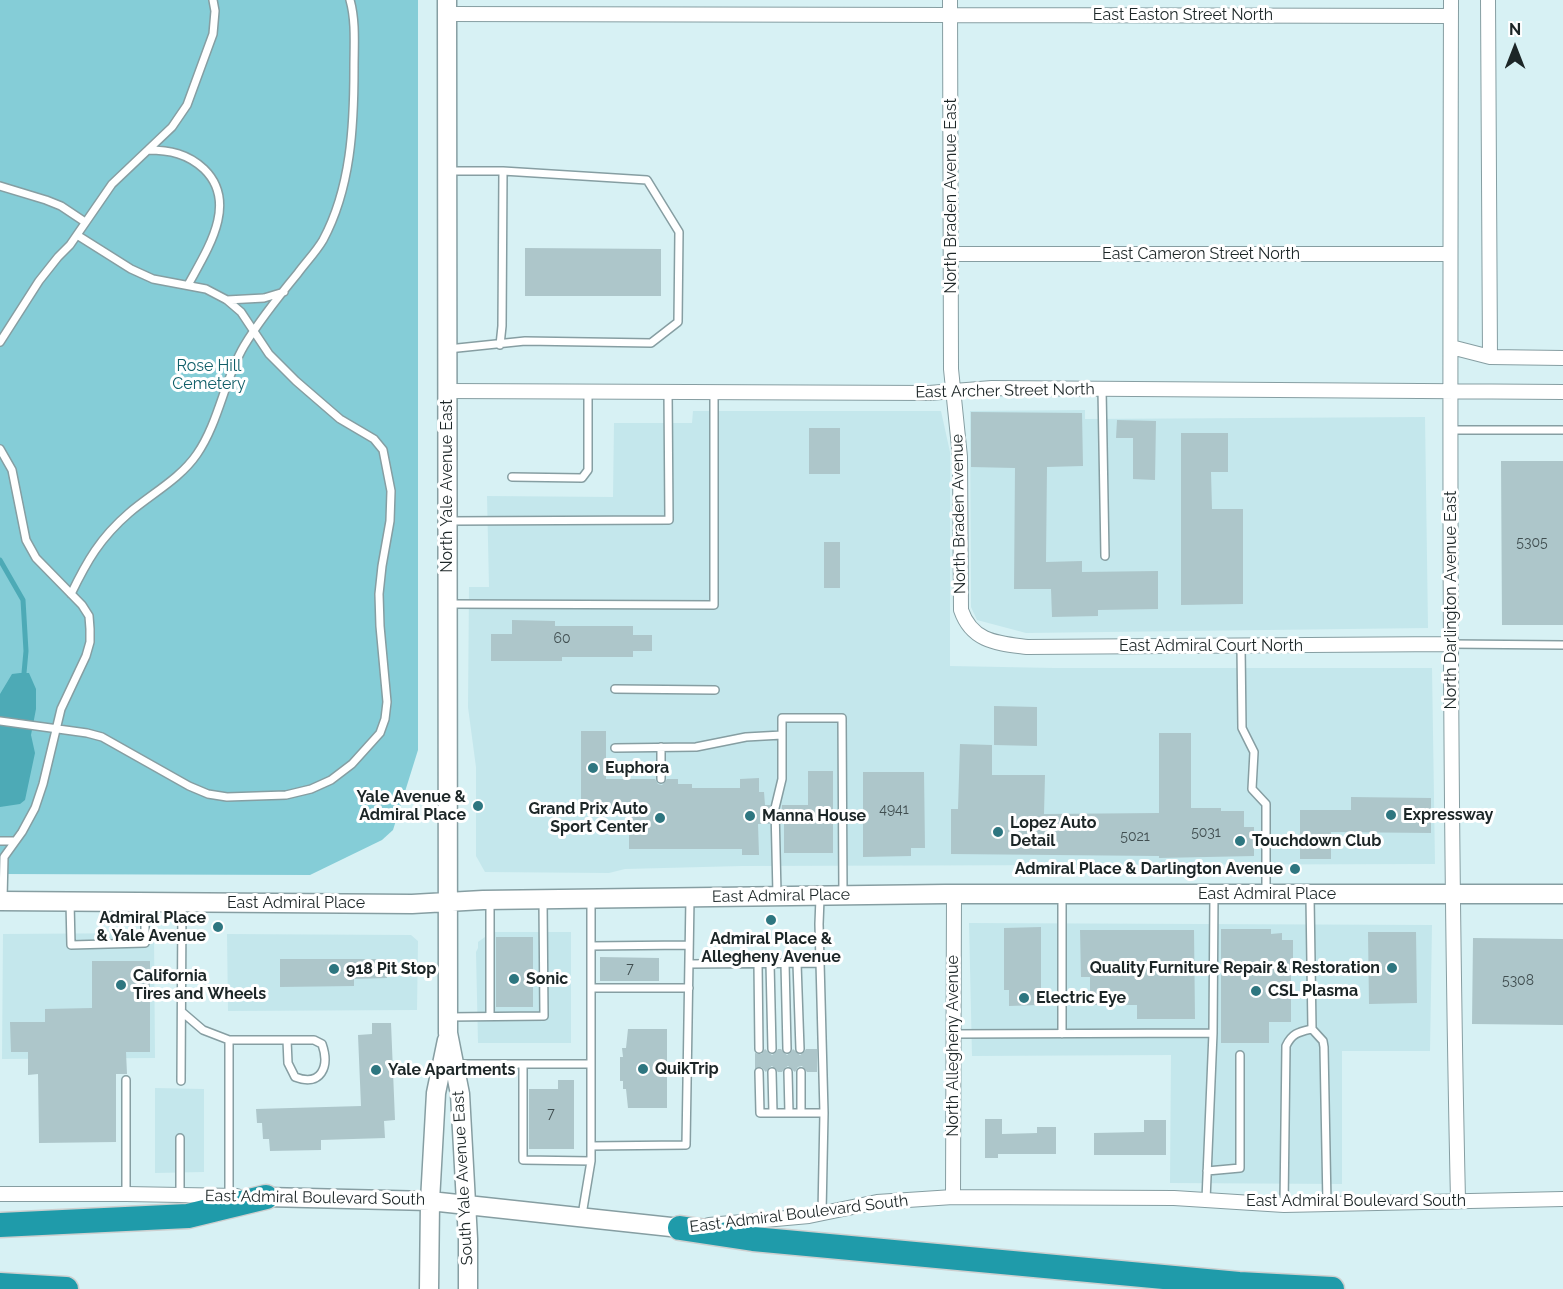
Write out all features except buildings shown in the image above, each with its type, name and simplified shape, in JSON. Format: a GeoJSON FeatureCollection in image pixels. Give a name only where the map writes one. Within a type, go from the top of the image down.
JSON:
{"type":"FeatureCollection","features":[{"type":"Feature","properties":{"kind":"highway"},"geometry":{"type":"LineString","coordinates":[[0,1225],[188,1216],[266,1197]]}},
{"type":"Feature","properties":{"kind":"highway"},"geometry":{"type":"LineString","coordinates":[[680,1228],[753,1239],[1239,1284],[1332,1289]]}},
{"type":"Feature","properties":{"kind":"highway"},"geometry":{"type":"LineString","coordinates":[[0,1285],[66,1289]]}},
{"type":"Feature","properties":{"kind":"main road","name":"North Yale Avenue East"},"geometry":{"type":"LineString","coordinates":[[447,7],[448,972]]}},
{"type":"Feature","properties":{"kind":"main road","name":"East Admiral Place"},"geometry":{"type":"LineString","coordinates":[[2,902],[447,902],[954,894],[1563,894]]}},
{"type":"Feature","properties":{"kind":"main road","name":"South Yale Avenue East"},"geometry":{"type":"LineString","coordinates":[[429,1289],[430,1201],[436,1093],[448,1025],[448,972]]}},
{"type":"Feature","properties":{"kind":"main road","name":"South Yale Avenue East"},"geometry":{"type":"LineString","coordinates":[[448,1025],[460,1094],[468,1242],[468,1289]]}},
{"type":"Feature","properties":{"kind":"main road","name":"East Admiral Boulevard South"},"geometry":{"type":"LineString","coordinates":[[266,1197],[430,1201],[680,1228]]}},
{"type":"Feature","properties":{"kind":"street","name":"North Darlington Avenue East"},"geometry":{"type":"LineString","coordinates":[[1451,0],[1450,644],[1458,1200]]}},
{"type":"Feature","properties":{"kind":"street"},"geometry":{"type":"LineString","coordinates":[[1488,0],[1490,357]]}},
{"type":"Feature","properties":{"kind":"street","name":"East Easton Street North"},"geometry":{"type":"LineString","coordinates":[[447,7],[950,7],[1451,16]]}},
{"type":"Feature","properties":{"kind":"street","name":"North Braden Avenue East"},"geometry":{"type":"LineString","coordinates":[[950,7],[951,369],[954,392]]}},
{"type":"Feature","properties":{"kind":"street","name":"East Cameron Street North"},"geometry":{"type":"LineString","coordinates":[[951,254],[1450,255]]}},
{"type":"Feature","properties":{"kind":"street"},"geometry":{"type":"LineString","coordinates":[[1451,347],[1490,357],[1563,358]]}},
{"type":"Feature","properties":{"kind":"street","name":"East Archer Street North"},"geometry":{"type":"LineString","coordinates":[[447,391],[954,392],[992,388],[1563,392]]}},
{"type":"Feature","properties":{"kind":"street","name":"North Braden Avenue"},"geometry":{"type":"LineString","coordinates":[[954,392],[960,457],[961,610],[966,623],[974,633]]}},
{"type":"Feature","properties":{"kind":"street","name":"East Admiral Court North"},"geometry":{"type":"LineString","coordinates":[[974,633],[1006,644],[1027,647],[1450,644]]}},
{"type":"Feature","properties":{"kind":"street","name":"North Allegheny Avenue"},"geometry":{"type":"LineString","coordinates":[[953,1197],[954,894]]}},
{"type":"Feature","properties":{"kind":"street","name":"East Admiral Boulevard South"},"geometry":{"type":"LineString","coordinates":[[0,1194],[266,1197]]}},
{"type":"Feature","properties":{"kind":"street","name":"East Admiral Boulevard South"},"geometry":{"type":"LineString","coordinates":[[680,1228],[822,1214],[877,1202],[953,1197],[1206,1200],[1284,1205],[1563,1199]]}},
{"type":"Feature","properties":{"kind":"lane"},"geometry":{"type":"LineString","coordinates":[[0,342],[39,281],[77,235],[112,183],[172,127],[187,105],[213,34],[215,11],[213,0]]}},
{"type":"Feature","properties":{"kind":"lane"},"geometry":{"type":"LineString","coordinates":[[71,594],[91,554],[105,536],[126,516],[184,471],[198,453],[244,347],[322,242],[337,206],[346,175],[354,99],[354,45],[350,0]]}},
{"type":"Feature","properties":{"kind":"lane"},"geometry":{"type":"LineString","coordinates":[[148,150],[173,152],[196,161],[208,173],[220,195],[217,228],[188,285]]}},
{"type":"Feature","properties":{"kind":"lane"},"geometry":{"type":"LineString","coordinates":[[447,171],[502,171],[647,180],[679,232],[678,322],[651,343],[525,341],[447,349]]}},
{"type":"Feature","properties":{"kind":"lane"},"geometry":{"type":"LineString","coordinates":[[500,345],[502,171]]}},
{"type":"Feature","properties":{"kind":"lane"},"geometry":{"type":"LineString","coordinates":[[0,186],[61,206],[85,222]]}},
{"type":"Feature","properties":{"kind":"lane"},"geometry":{"type":"LineString","coordinates":[[0,721],[102,737],[189,786],[208,794],[227,797],[286,795],[311,789],[331,780],[352,764],[380,733],[385,719],[387,702],[379,594],[390,522],[391,491],[383,450],[374,439],[340,419],[318,402],[269,354],[241,312],[227,300],[206,289],[153,279],[131,269],[77,235]]}},
{"type":"Feature","properties":{"kind":"lane"},"geometry":{"type":"LineString","coordinates":[[227,300],[264,298],[284,292]]}},
{"type":"Feature","properties":{"kind":"lane"},"geometry":{"type":"LineString","coordinates":[[1102,389],[1105,556]]}},
{"type":"Feature","properties":{"kind":"lane"},"geometry":{"type":"LineString","coordinates":[[512,477],[582,478],[588,470],[588,391]]}},
{"type":"Feature","properties":{"kind":"lane"},"geometry":{"type":"LineString","coordinates":[[447,604],[714,605],[714,391]]}},
{"type":"Feature","properties":{"kind":"lane"},"geometry":{"type":"LineString","coordinates":[[447,522],[669,520],[668,392]]}},
{"type":"Feature","properties":{"kind":"lane"},"geometry":{"type":"LineString","coordinates":[[1451,430],[1563,430]]}},
{"type":"Feature","properties":{"kind":"lane"},"geometry":{"type":"LineString","coordinates":[[0,449],[12,470],[26,540],[36,558],[82,605],[88,616],[90,642],[87,656],[61,709],[43,784],[34,808],[4,857],[2,902]]}},
{"type":"Feature","properties":{"kind":"lane"},"geometry":{"type":"LineString","coordinates":[[1450,644],[1563,645]]}},
{"type":"Feature","properties":{"kind":"lane"},"geometry":{"type":"LineString","coordinates":[[1241,646],[1242,728],[1254,752],[1252,789],[1266,804],[1266,894]]}},
{"type":"Feature","properties":{"kind":"lane"},"geometry":{"type":"LineString","coordinates":[[615,689],[715,690]]}},
{"type":"Feature","properties":{"kind":"lane"},"geometry":{"type":"LineString","coordinates":[[777,896],[775,808],[782,779],[782,718],[842,718],[843,895]]}},
{"type":"Feature","properties":{"kind":"lane"},"geometry":{"type":"LineString","coordinates":[[615,748],[696,747],[746,737],[782,735]]}},
{"type":"Feature","properties":{"kind":"lane"},"geometry":{"type":"LineString","coordinates":[[661,747],[661,779]]}},
{"type":"Feature","properties":{"kind":"lane"},"geometry":{"type":"LineString","coordinates":[[0,841],[15,841]]}},
{"type":"Feature","properties":{"kind":"lane"},"geometry":{"type":"LineString","coordinates":[[1206,1200],[1213,1034],[1214,893]]}},
{"type":"Feature","properties":{"kind":"lane"},"geometry":{"type":"LineString","coordinates":[[1062,894],[1062,1034]]}},
{"type":"Feature","properties":{"kind":"lane"},"geometry":{"type":"LineString","coordinates":[[1310,894],[1312,1029],[1323,1041],[1324,1047],[1326,1204]]}},
{"type":"Feature","properties":{"kind":"lane"},"geometry":{"type":"LineString","coordinates":[[820,895],[824,1113],[822,1214]]}},
{"type":"Feature","properties":{"kind":"lane"},"geometry":{"type":"LineString","coordinates":[[591,1146],[686,1145],[690,898]]}},
{"type":"Feature","properties":{"kind":"lane"},"geometry":{"type":"LineString","coordinates":[[490,900],[490,1016]]}},
{"type":"Feature","properties":{"kind":"lane"},"geometry":{"type":"LineString","coordinates":[[448,1025],[490,1016],[544,1016],[543,900]]}},
{"type":"Feature","properties":{"kind":"lane"},"geometry":{"type":"LineString","coordinates":[[581,1218],[591,1161],[591,900]]}},
{"type":"Feature","properties":{"kind":"lane"},"geometry":{"type":"LineString","coordinates":[[70,902],[71,945],[145,943],[145,902]]}},
{"type":"Feature","properties":{"kind":"lane"},"geometry":{"type":"LineString","coordinates":[[181,1081],[182,902]]}},
{"type":"Feature","properties":{"kind":"lane"},"geometry":{"type":"LineString","coordinates":[[591,946],[690,945]]}},
{"type":"Feature","properties":{"kind":"lane"},"geometry":{"type":"LineString","coordinates":[[758,963],[759,1049]]}},
{"type":"Feature","properties":{"kind":"lane"},"geometry":{"type":"LineString","coordinates":[[770,963],[772,1049]]}},
{"type":"Feature","properties":{"kind":"lane"},"geometry":{"type":"LineString","coordinates":[[785,963],[787,1049]]}},
{"type":"Feature","properties":{"kind":"lane"},"geometry":{"type":"LineString","coordinates":[[797,963],[800,1049]]}},
{"type":"Feature","properties":{"kind":"lane"},"geometry":{"type":"LineString","coordinates":[[689,964],[820,963]]}},
{"type":"Feature","properties":{"kind":"lane"},"geometry":{"type":"LineString","coordinates":[[591,988],[689,988]]}},
{"type":"Feature","properties":{"kind":"lane"},"geometry":{"type":"LineString","coordinates":[[182,1012],[203,1030],[229,1040],[287,1040],[314,1040],[322,1044],[326,1056],[326,1065],[318,1076],[303,1080],[295,1077],[288,1063],[287,1040]]}},
{"type":"Feature","properties":{"kind":"lane"},"geometry":{"type":"LineString","coordinates":[[1284,1205],[1286,1046],[1296,1033],[1312,1029]]}},
{"type":"Feature","properties":{"kind":"lane"},"geometry":{"type":"LineString","coordinates":[[953,1034],[1213,1034]]}},
{"type":"Feature","properties":{"kind":"lane"},"geometry":{"type":"LineString","coordinates":[[229,1040],[229,1196]]}},
{"type":"Feature","properties":{"kind":"lane"},"geometry":{"type":"LineString","coordinates":[[1207,1171],[1240,1168],[1240,1055]]}},
{"type":"Feature","properties":{"kind":"lane"},"geometry":{"type":"LineString","coordinates":[[455,1064],[591,1064]]}},
{"type":"Feature","properties":{"kind":"lane"},"geometry":{"type":"LineString","coordinates":[[523,1064],[523,1160],[591,1161]]}},
{"type":"Feature","properties":{"kind":"lane"},"geometry":{"type":"LineString","coordinates":[[759,1072],[760,1113],[824,1113]]}},
{"type":"Feature","properties":{"kind":"lane"},"geometry":{"type":"LineString","coordinates":[[772,1072],[773,1113]]}},
{"type":"Feature","properties":{"kind":"lane"},"geometry":{"type":"LineString","coordinates":[[788,1072],[789,1113]]}},
{"type":"Feature","properties":{"kind":"lane"},"geometry":{"type":"LineString","coordinates":[[801,1072],[801,1113]]}},
{"type":"Feature","properties":{"kind":"lane"},"geometry":{"type":"LineString","coordinates":[[126,1080],[126,1194]]}},
{"type":"Feature","properties":{"kind":"lane"},"geometry":{"type":"LineString","coordinates":[[180,1138],[180,1195]]}},
{"type":"Feature","properties":{"kind":"shaded area"},"geometry":{"type":"Polygon","coordinates":[[[1085,410],[1085,419],[1425,417],[1428,628],[1026,633],[977,620],[971,607],[970,411],[1085,410]]]}},
{"type":"Feature","properties":{"kind":"shaded area"},"geometry":{"type":"Polygon","coordinates":[[[693,411],[941,411],[950,452],[950,666],[1432,668],[1435,864],[742,866],[625,869],[609,873],[485,872],[476,856],[476,767],[468,707],[469,587],[489,587],[487,496],[613,497],[614,423],[692,423],[693,411]]]}},
{"type":"Feature","properties":{"kind":"shaded area"},"geometry":{"type":"Polygon","coordinates":[[[29,673],[36,689],[36,709],[31,735],[35,753],[25,800],[20,804],[0,807],[0,694],[12,674],[29,673]]]}},
{"type":"Feature","properties":{"kind":"shaded area"},"geometry":{"type":"Polygon","coordinates":[[[969,923],[1432,925],[1430,1051],[1342,1051],[1342,1184],[1170,1183],[1171,1055],[972,1056],[969,923]]]}},
{"type":"Feature","properties":{"kind":"shaded area"},"geometry":{"type":"Polygon","coordinates":[[[492,932],[571,932],[571,1043],[478,1043],[476,952],[478,942],[492,932]]]}},
{"type":"Feature","properties":{"kind":"shaded area"},"geometry":{"type":"Polygon","coordinates":[[[154,933],[155,1058],[2,1059],[3,934],[154,933]]]}},
{"type":"Feature","properties":{"kind":"shaded area"},"geometry":{"type":"Polygon","coordinates":[[[227,934],[411,935],[418,941],[417,1010],[228,1011],[227,934]]]}},
{"type":"Feature","properties":{"kind":"shaded area"},"geometry":{"type":"Polygon","coordinates":[[[155,1088],[204,1089],[204,1172],[155,1173],[155,1088]]]}},
{"type":"Feature","properties":{"kind":"green space","name":"Rose Hill Cemetery"},"geometry":{"type":"Polygon","coordinates":[[[0,0],[418,0],[418,750],[393,830],[382,840],[310,875],[0,874],[0,0]]]}},
{"type":"Feature","properties":{"kind":"waterway"},"geometry":{"type":"LineString","coordinates":[[0,560],[23,600],[26,651],[24,673]]}},
{"type":"Feature","properties":{"kind":"place","name":"Euphora"},"geometry":{"type":"Point","coordinates":[593,768]}},
{"type":"Feature","properties":{"kind":"place","name":"Yale Avenue & Admiral Place"},"geometry":{"type":"Point","coordinates":[478,806]}},
{"type":"Feature","properties":{"kind":"place","name":"Expressway"},"geometry":{"type":"Point","coordinates":[1391,815]}},
{"type":"Feature","properties":{"kind":"place","name":"Manna House"},"geometry":{"type":"Point","coordinates":[750,816]}},
{"type":"Feature","properties":{"kind":"place","name":"Grand Prix Auto Sport Center"},"geometry":{"type":"Point","coordinates":[660,818]}},
{"type":"Feature","properties":{"kind":"place","name":"Lopez Auto Detail"},"geometry":{"type":"Point","coordinates":[998,832]}},
{"type":"Feature","properties":{"kind":"place","name":"Touchdown Club"},"geometry":{"type":"Point","coordinates":[1240,841]}},
{"type":"Feature","properties":{"kind":"place","name":"Admiral Place & Darlington Avenue"},"geometry":{"type":"Point","coordinates":[1295,869]}},
{"type":"Feature","properties":{"kind":"place","name":"Admiral Place & Allegheny Avenue"},"geometry":{"type":"Point","coordinates":[771,920]}},
{"type":"Feature","properties":{"kind":"place","name":"Admiral Place & Yale Avenue"},"geometry":{"type":"Point","coordinates":[218,927]}},
{"type":"Feature","properties":{"kind":"place","name":"Quality Furniture Repair & Restoration"},"geometry":{"type":"Point","coordinates":[1392,968]}},
{"type":"Feature","properties":{"kind":"place","name":"918 Pit Stop"},"geometry":{"type":"Point","coordinates":[334,969]}},
{"type":"Feature","properties":{"kind":"place","name":"Sonic"},"geometry":{"type":"Point","coordinates":[514,979]}},
{"type":"Feature","properties":{"kind":"place","name":"California Tires and Wheels"},"geometry":{"type":"Point","coordinates":[121,985]}},
{"type":"Feature","properties":{"kind":"place","name":"CSL Plasma"},"geometry":{"type":"Point","coordinates":[1256,991]}},
{"type":"Feature","properties":{"kind":"place","name":"Electric Eye"},"geometry":{"type":"Point","coordinates":[1024,998]}},
{"type":"Feature","properties":{"kind":"place","name":"QuikTrip"},"geometry":{"type":"Point","coordinates":[643,1069]}},
{"type":"Feature","properties":{"kind":"place","name":"Yale Apartments"},"geometry":{"type":"Point","coordinates":[376,1070]}}]}
